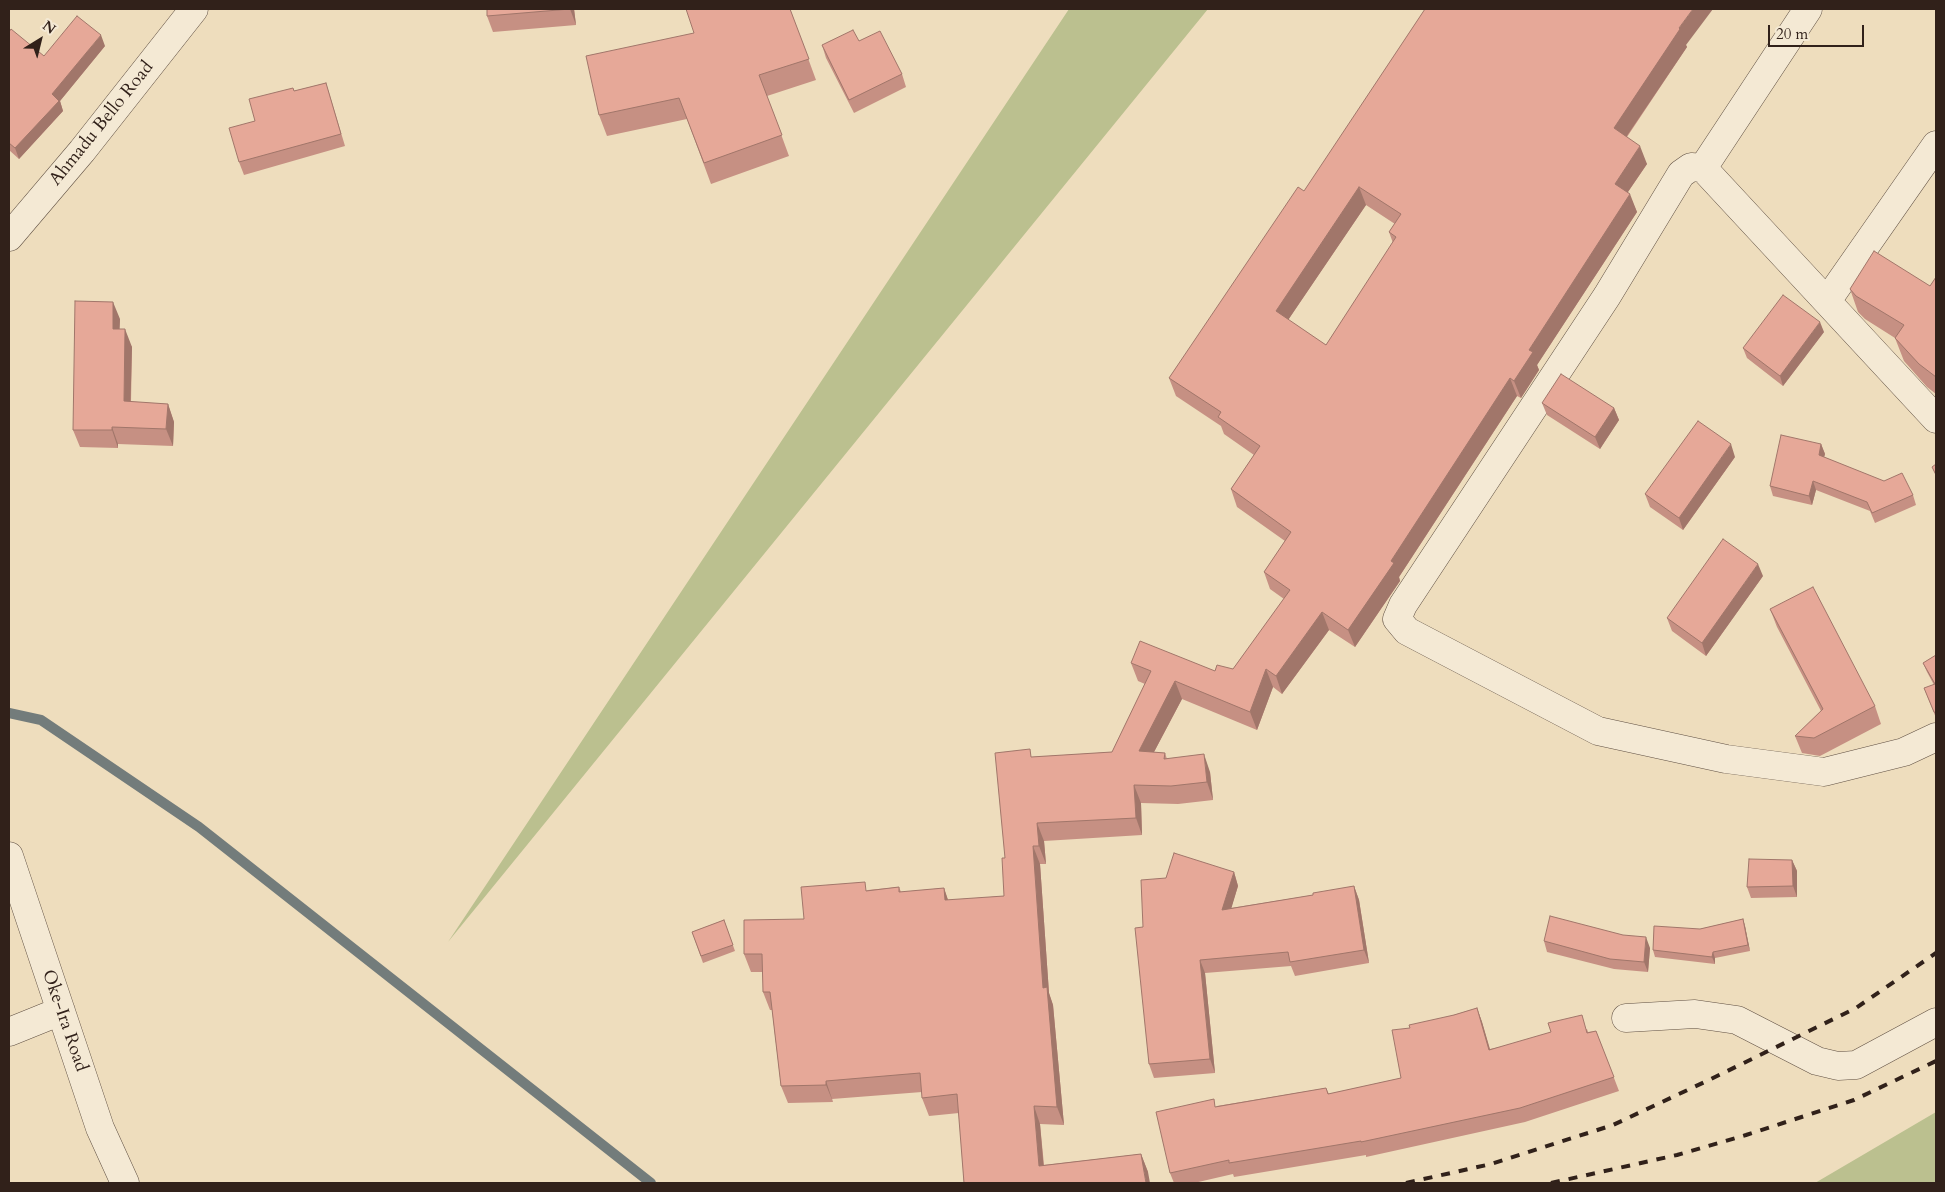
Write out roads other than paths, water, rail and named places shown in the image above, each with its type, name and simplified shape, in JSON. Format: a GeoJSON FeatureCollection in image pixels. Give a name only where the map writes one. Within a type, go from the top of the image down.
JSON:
{"type":"FeatureCollection","features":[{"type":"Feature","properties":{"kind":"street","name":"Ahmadu Bello Road"},"geometry":{"type":"LineString","coordinates":[[9,237],[82,151],[194,9]]}},
{"type":"Feature","properties":{"kind":"street"},"geometry":{"type":"LineString","coordinates":[[1703,168],[1808,9]]}},
{"type":"Feature","properties":{"kind":"street"},"geometry":{"type":"LineString","coordinates":[[1827,301],[1936,145]]}},
{"type":"Feature","properties":{"kind":"street"},"geometry":{"type":"LineString","coordinates":[[1936,419],[1703,168],[1691,167],[1681,174],[1607,296],[1403,604],[1397,618],[1407,631],[1598,731],[1726,759],[1824,772],[1904,752],[1936,737]]}},
{"type":"Feature","properties":{"kind":"street","name":"Oke-Ira Road"},"geometry":{"type":"LineString","coordinates":[[9,856],[100,1128],[125,1183]]}},
{"type":"Feature","properties":{"kind":"street"},"geometry":{"type":"LineString","coordinates":[[9,1032],[61,1012]]}},
{"type":"Feature","properties":{"kind":"street"},"geometry":{"type":"LineString","coordinates":[[1626,1018],[1695,1014],[1738,1020],[1817,1061],[1838,1066],[1856,1065],[1936,1022]]}},
{"type":"Feature","properties":{"kind":"waterway"},"geometry":{"type":"LineString","coordinates":[[9,713],[41,720],[199,827],[651,1183]]}},
{"type":"Feature","properties":{"kind":"railway"},"geometry":{"type":"LineString","coordinates":[[1406,1183],[1491,1164],[1613,1125],[1856,1008],[1936,953]]}},
{"type":"Feature","properties":{"kind":"railway"},"geometry":{"type":"LineString","coordinates":[[1551,1183],[1677,1155],[1746,1135],[1854,1100],[1936,1061]]}}]}
